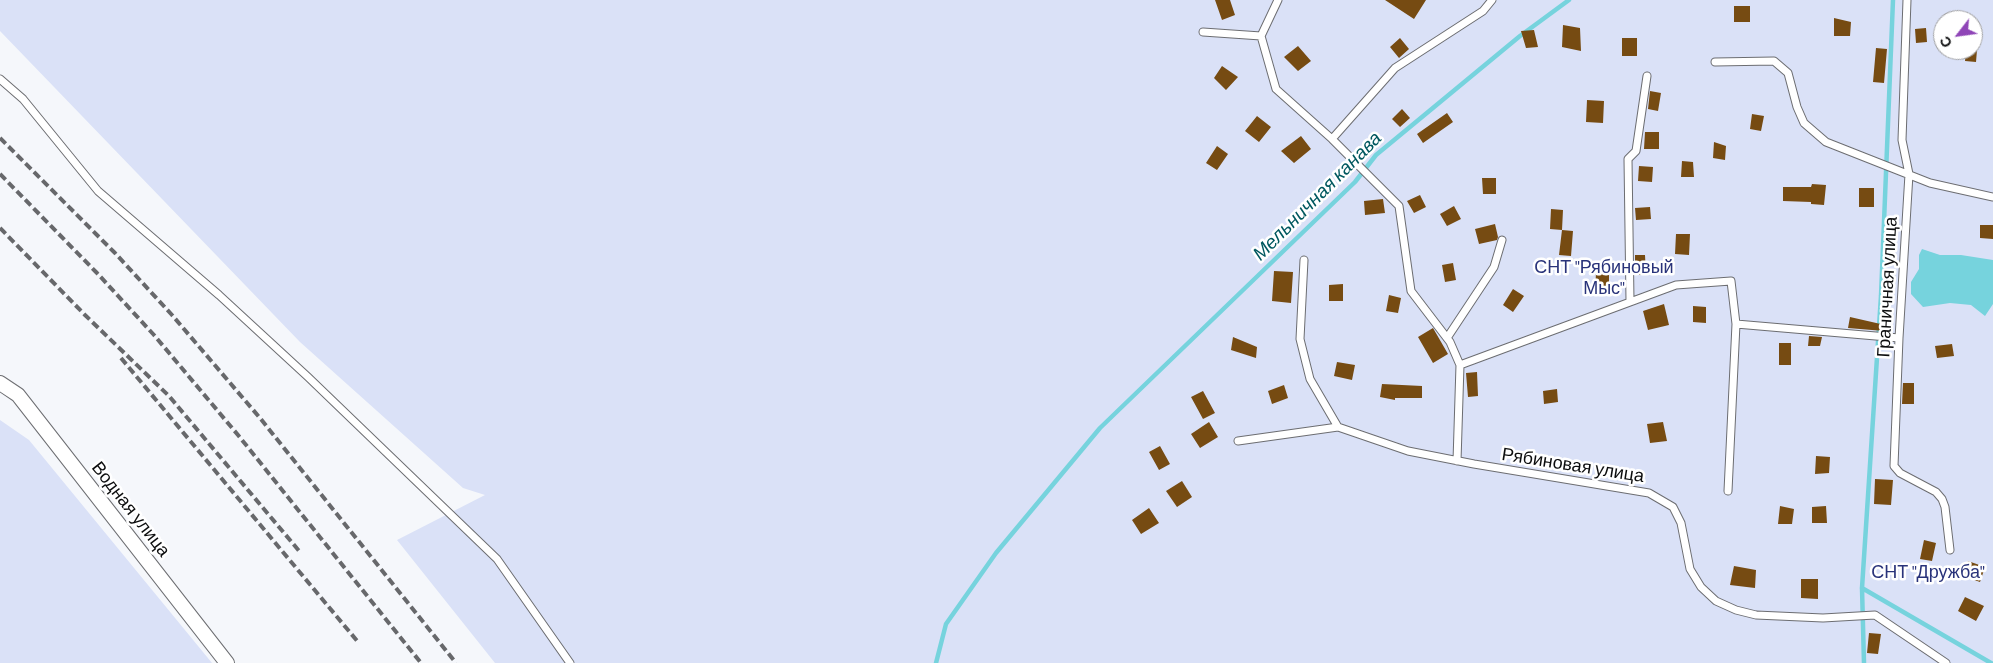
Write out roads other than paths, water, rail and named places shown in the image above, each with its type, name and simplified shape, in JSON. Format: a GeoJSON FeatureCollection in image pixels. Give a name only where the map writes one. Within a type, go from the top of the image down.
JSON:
{"type":"FeatureCollection","features":[{"type":"Feature","properties":{"kind":"street","name":"Водная улица"},"geometry":{"type":"LineString","coordinates":[[0,383],[18,395],[227,663]]}},
{"type":"Feature","properties":{"kind":"lane"},"geometry":{"type":"LineString","coordinates":[[1278,0],[1261,36],[1276,89],[1332,140],[1398,206],[1411,291],[1447,338],[1460,365],[1457,461]]}},
{"type":"Feature","properties":{"kind":"lane"},"geometry":{"type":"LineString","coordinates":[[1332,140],[1395,68],[1484,11],[1492,0]]}},
{"type":"Feature","properties":{"kind":"lane","name":"Граничная улица"},"geometry":{"type":"LineString","coordinates":[[1907,0],[1902,140],[1909,174],[1899,338],[1894,466],[1900,473],[1936,492],[1942,499],[1950,550]]}},
{"type":"Feature","properties":{"kind":"lane"},"geometry":{"type":"LineString","coordinates":[[1203,32],[1261,36]]}},
{"type":"Feature","properties":{"kind":"lane"},"geometry":{"type":"LineString","coordinates":[[1716,62],[1774,61],[1788,73],[1797,107],[1804,123],[1826,142],[1930,183],[1993,197]]}},
{"type":"Feature","properties":{"kind":"lane"},"geometry":{"type":"LineString","coordinates":[[1630,301],[1628,159],[1636,151],[1647,76]]}},
{"type":"Feature","properties":{"kind":"lane"},"geometry":{"type":"LineString","coordinates":[[0,78],[23,99],[98,192],[219,295],[294,364],[497,559],[570,663]]}},
{"type":"Feature","properties":{"kind":"lane"},"geometry":{"type":"LineString","coordinates":[[1447,338],[1494,267],[1502,240]]}},
{"type":"Feature","properties":{"kind":"lane"},"geometry":{"type":"LineString","coordinates":[[1304,260],[1300,339],[1310,379],[1338,427]]}},
{"type":"Feature","properties":{"kind":"lane"},"geometry":{"type":"LineString","coordinates":[[1460,365],[1676,285],[1731,281],[1736,324],[1728,490]]}},
{"type":"Feature","properties":{"kind":"lane"},"geometry":{"type":"LineString","coordinates":[[1736,324],[1899,338]]}},
{"type":"Feature","properties":{"kind":"lane","name":"Рябиновая улица"},"geometry":{"type":"LineString","coordinates":[[1238,441],[1338,427],[1408,451],[1649,493],[1672,507],[1681,523],[1690,569],[1701,587],[1716,601],[1736,610],[1756,615],[1823,618],[1874,615],[1946,663]]}},
{"type":"Feature","properties":{"kind":"water"},"geometry":{"type":"Polygon","coordinates":[[[1922,249],[1940,255],[1961,255],[1993,260],[1993,304],[1985,316],[1971,305],[1950,303],[1923,307],[1911,294],[1911,282],[1919,269],[1919,255],[1922,249]]]}},
{"type":"Feature","properties":{"kind":"waterway","name":"Мельничная канава"},"geometry":{"type":"LineString","coordinates":[[936,663],[946,624],[996,553],[1100,428],[1355,182],[1376,155],[1520,36],[1569,0]]}},
{"type":"Feature","properties":{"kind":"waterway"},"geometry":{"type":"LineString","coordinates":[[1864,663],[1862,588],[1881,296],[1893,0]]}},
{"type":"Feature","properties":{"kind":"waterway"},"geometry":{"type":"LineString","coordinates":[[1862,588],[1991,663]]}},
{"type":"Feature","properties":{"kind":"railway"},"geometry":{"type":"LineString","coordinates":[[0,138],[115,253],[172,315],[260,418],[456,663]]}},
{"type":"Feature","properties":{"kind":"railway"},"geometry":{"type":"LineString","coordinates":[[0,174],[97,273],[154,335],[238,435],[421,663]]}},
{"type":"Feature","properties":{"kind":"railway"},"geometry":{"type":"LineString","coordinates":[[0,228],[85,315],[169,396],[300,552]]}},
{"type":"Feature","properties":{"kind":"railway"},"geometry":{"type":"LineString","coordinates":[[121,358],[358,642]]}},
{"type":"Feature","properties":{"kind":"park label","name":"СНТ \"Рябиновый Мыс\""},"geometry":{"type":"Point","coordinates":[1604,277]}},
{"type":"Feature","properties":{"kind":"park label","name":"СНТ \"Дружба\""},"geometry":{"type":"Point","coordinates":[1928,572]}}]}
